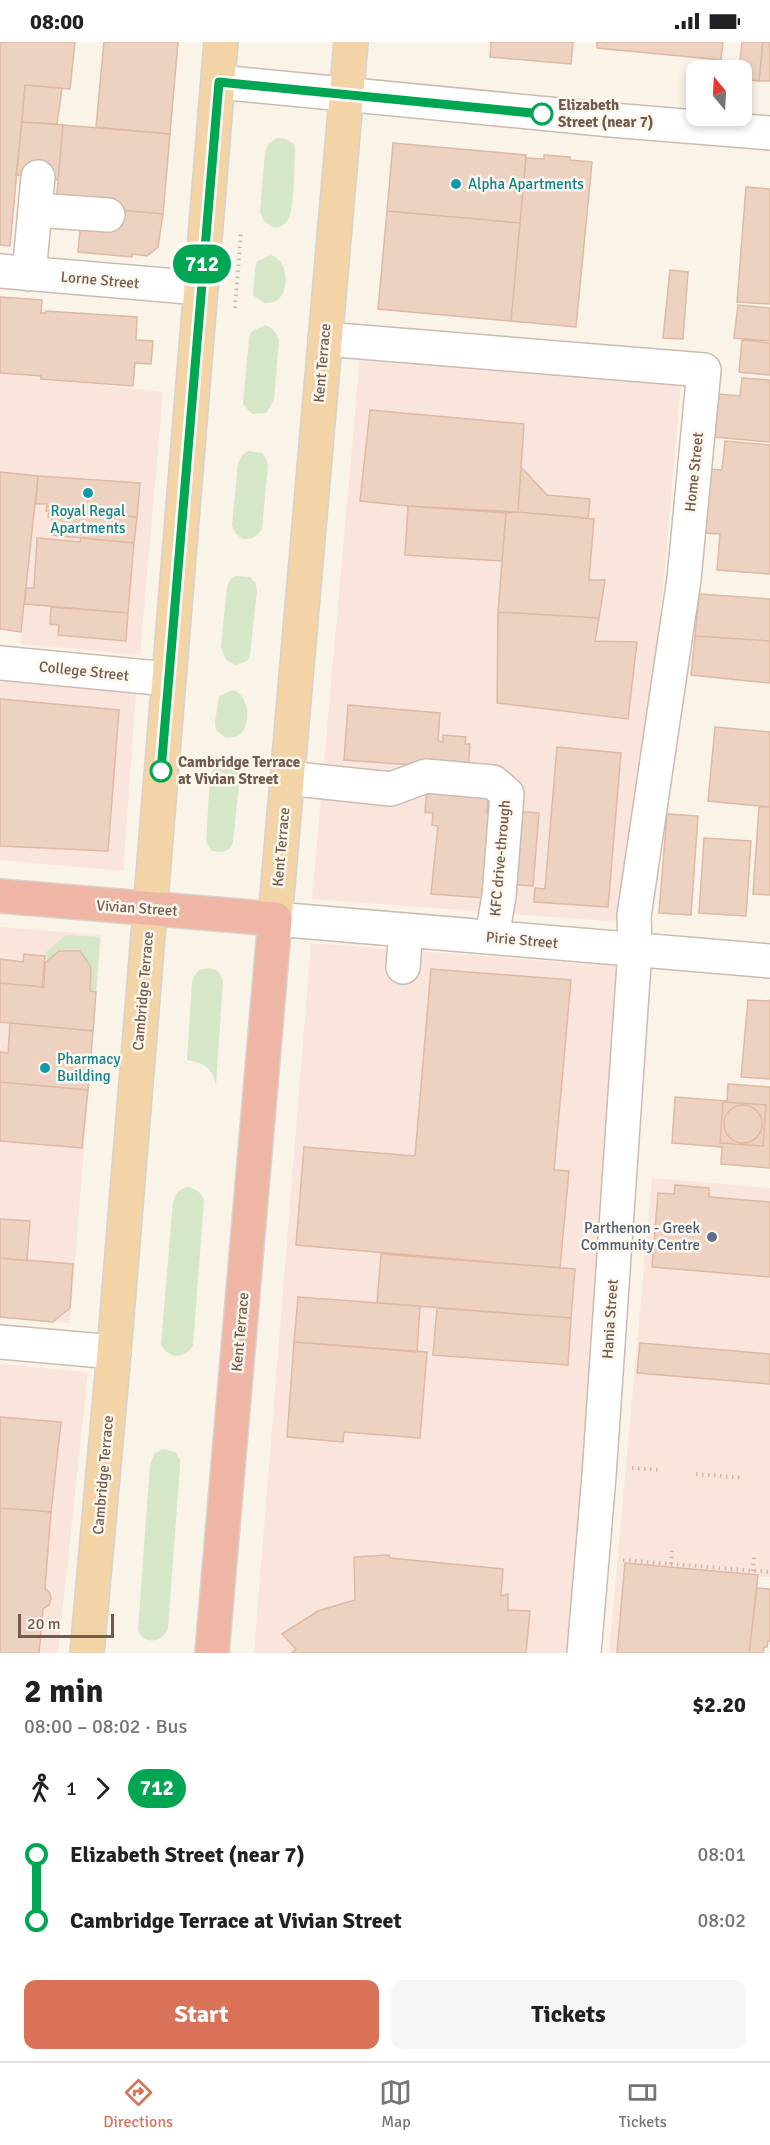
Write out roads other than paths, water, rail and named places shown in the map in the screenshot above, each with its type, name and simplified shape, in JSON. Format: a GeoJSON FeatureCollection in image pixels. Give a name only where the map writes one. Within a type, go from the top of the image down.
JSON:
{"type":"FeatureCollection","features":[{"type":"Feature","properties":{"kind":"highway","name":"Vivian Street"},"geometry":{"type":"LineString","coordinates":[[0,897],[275,919]]}},
{"type":"Feature","properties":{"kind":"highway","name":"Kent Terrace"},"geometry":{"type":"LineString","coordinates":[[212,1653],[275,919]]}},
{"type":"Feature","properties":{"kind":"main road","name":"Cambridge Terrace"},"geometry":{"type":"LineString","coordinates":[[87,1653],[114,1352],[221,42]]}},
{"type":"Feature","properties":{"kind":"main road","name":"Kent Terrace"},"geometry":{"type":"LineString","coordinates":[[275,919],[351,42]]}},
{"type":"Feature","properties":{"kind":"street"},"geometry":{"type":"LineString","coordinates":[[219,82],[610,120],[770,133]]}},
{"type":"Feature","properties":{"kind":"street"},"geometry":{"type":"LineString","coordinates":[[14,272],[45,210],[38,177]]}},
{"type":"Feature","properties":{"kind":"street"},"geometry":{"type":"LineString","coordinates":[[45,210],[108,215]]}},
{"type":"Feature","properties":{"kind":"street","name":"Lorne Street"},"geometry":{"type":"LineString","coordinates":[[14,272],[200,288]]}},
{"type":"Feature","properties":{"kind":"street","name":"Home Street"},"geometry":{"type":"LineString","coordinates":[[324,339],[704,370],[684,579],[634,916],[635,949]]}},
{"type":"Feature","properties":{"kind":"street","name":"College Street"},"geometry":{"type":"LineString","coordinates":[[0,663],[168,679]]}},
{"type":"Feature","properties":{"kind":"street","name":"KFC drive-through"},"geometry":{"type":"LineString","coordinates":[[287,778],[391,789],[426,776],[493,782],[507,794],[499,896],[492,937]]}},
{"type":"Feature","properties":{"kind":"street","name":"Pirie Street"},"geometry":{"type":"LineString","coordinates":[[275,919],[770,961]]}},
{"type":"Feature","properties":{"kind":"street"},"geometry":{"type":"LineString","coordinates":[[403,967],[406,930]]}},
{"type":"Feature","properties":{"kind":"street","name":"Hania Street"},"geometry":{"type":"LineString","coordinates":[[584,1653],[593,1557],[635,949]]}},
{"type":"Feature","properties":{"kind":"street"},"geometry":{"type":"LineString","coordinates":[[0,1342],[114,1352]]}},
{"type":"Feature","properties":{"kind":"place","name":"Elizabeth Street (near 7)"},"geometry":{"type":"Point","coordinates":[542,114]}},
{"type":"Feature","properties":{"kind":"place","name":"Alpha Apartments"},"geometry":{"type":"Point","coordinates":[456,184]}},
{"type":"Feature","properties":{"kind":"place","name":"Royal Regal Apartments"},"geometry":{"type":"Point","coordinates":[88,493]}},
{"type":"Feature","properties":{"kind":"place","name":"Cambridge Terrace at Vivian Street"},"geometry":{"type":"Point","coordinates":[161,771]}},
{"type":"Feature","properties":{"kind":"place","name":"Pharmacy Building"},"geometry":{"type":"Point","coordinates":[45,1068]}},
{"type":"Feature","properties":{"kind":"place","name":"Parthenon - Greek Community Centre"},"geometry":{"type":"Point","coordinates":[712,1237]}}]}
